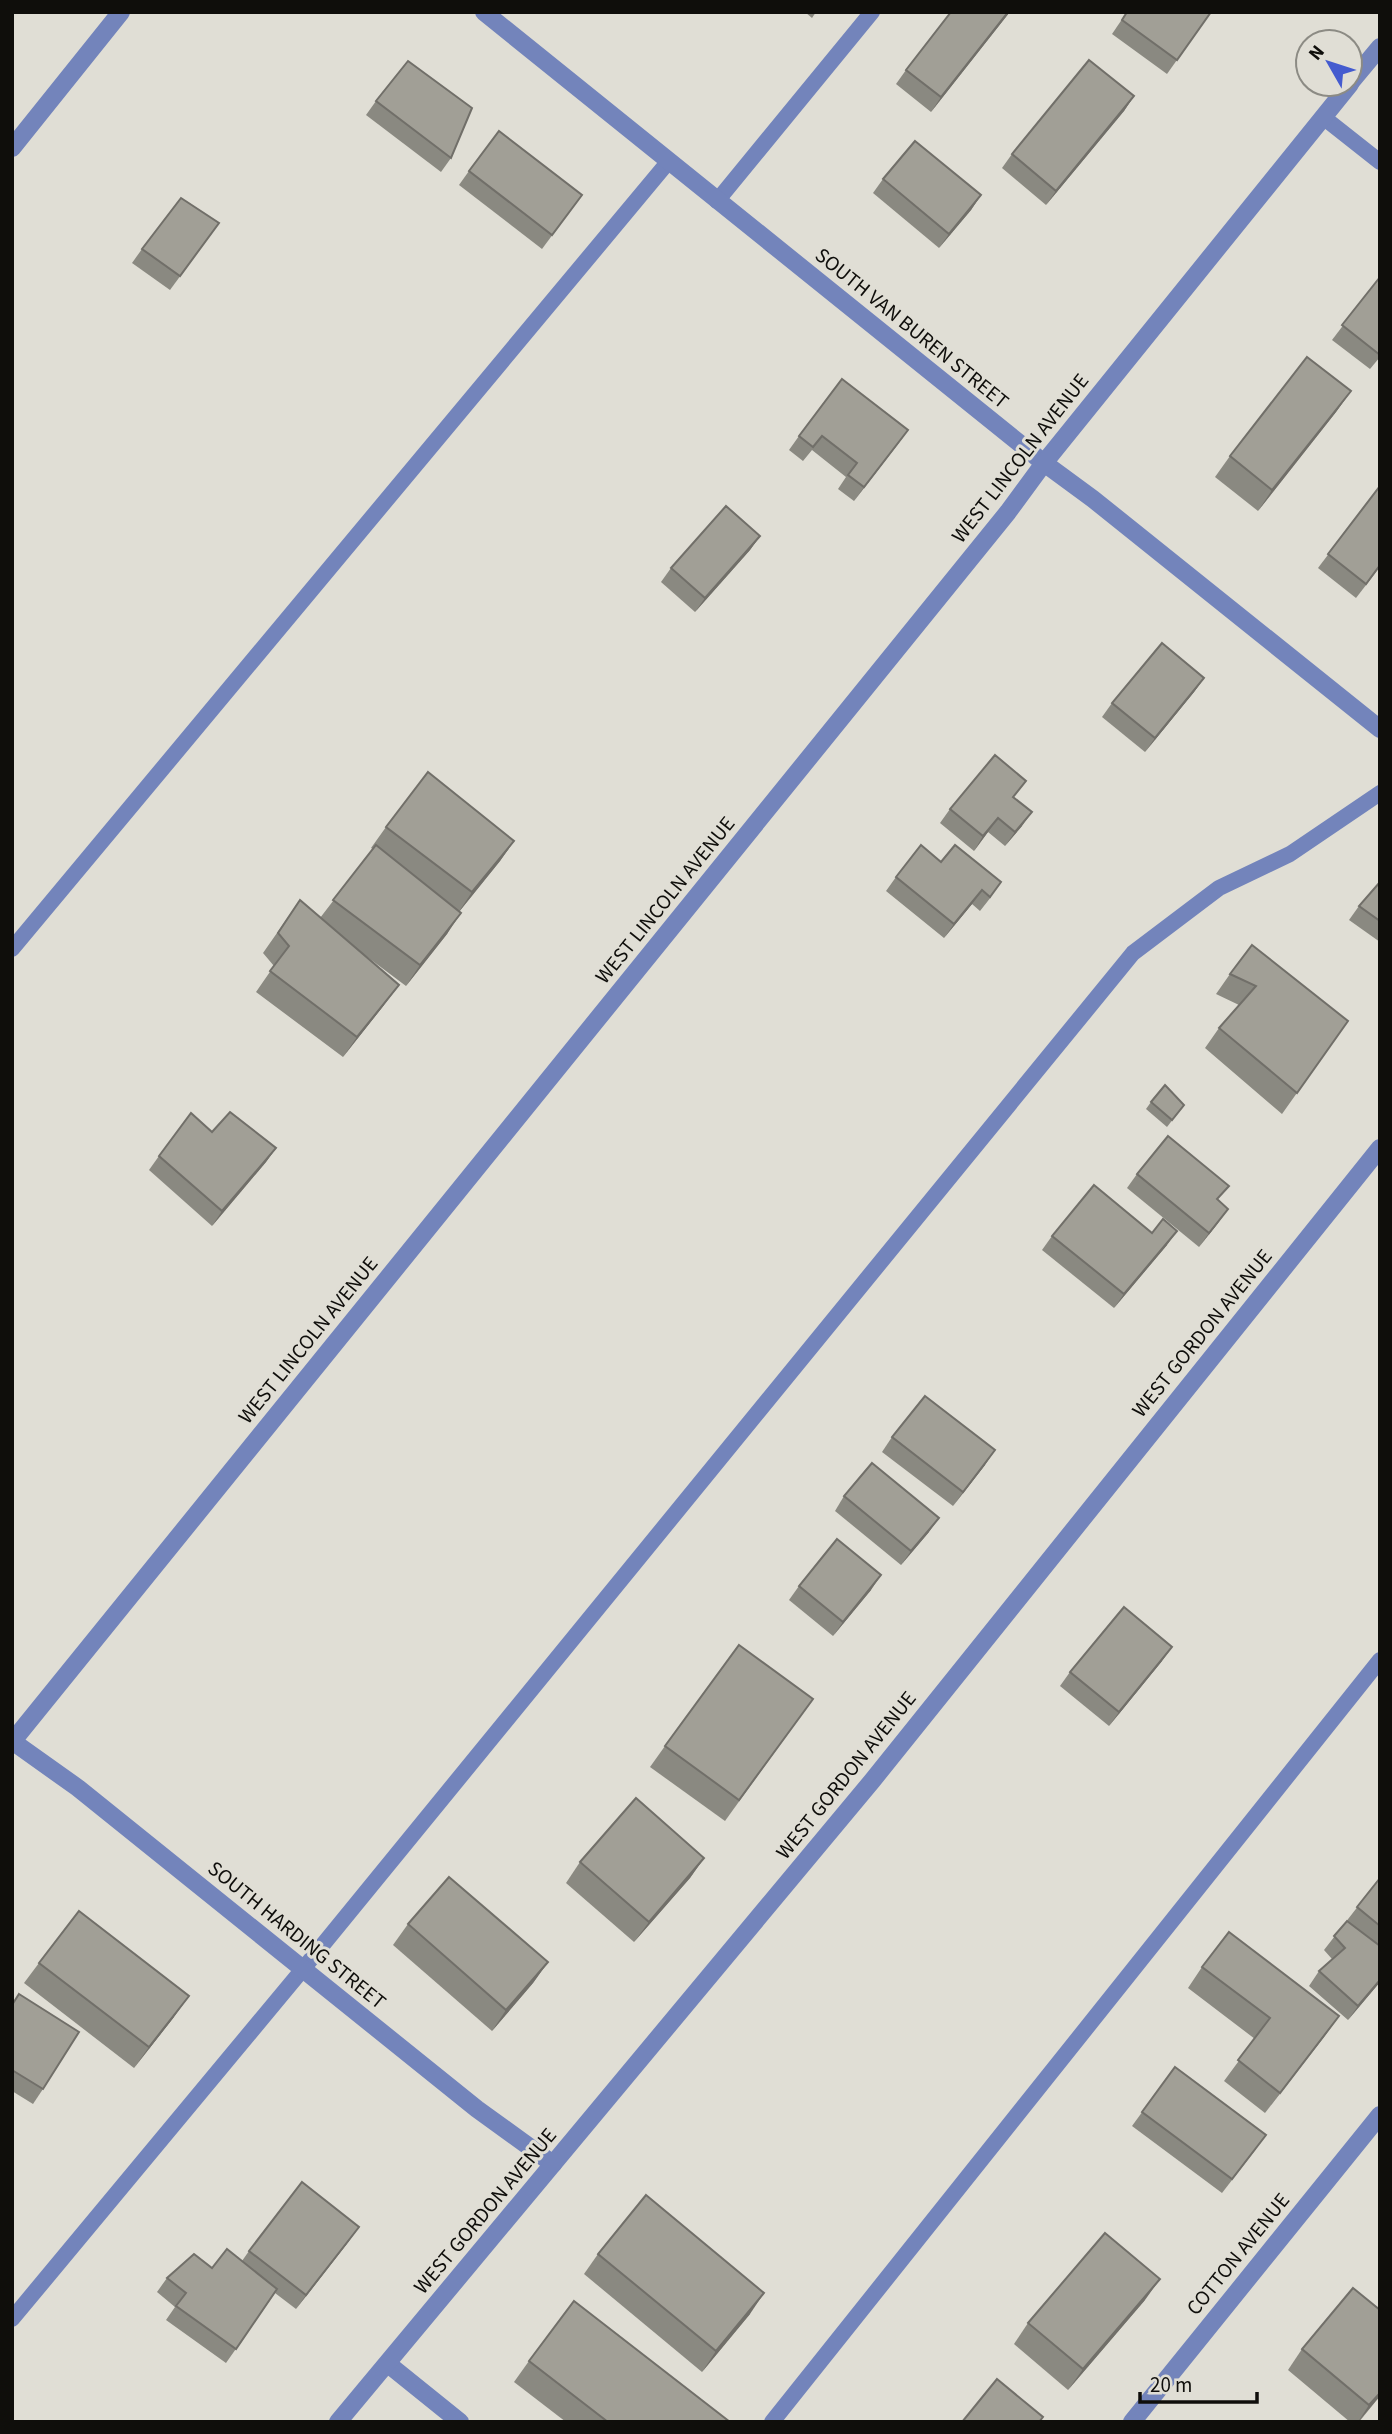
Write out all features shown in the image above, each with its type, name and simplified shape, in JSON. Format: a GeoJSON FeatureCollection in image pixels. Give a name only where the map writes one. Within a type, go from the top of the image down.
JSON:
{"type":"FeatureCollection","features":[{"type":"Feature","properties":{"kind":"street"},"geometry":{"type":"LineString","coordinates":[[12,148],[121,12]]}},
{"type":"Feature","properties":{"kind":"street","name":"SOUTH VAN BUREN STREET"},"geometry":{"type":"LineString","coordinates":[[484,12],[1044,463],[1093,499],[1380,729]]}},
{"type":"Feature","properties":{"kind":"street","name":"WEST LINCOLN AVENUE"},"geometry":{"type":"LineString","coordinates":[[1364,67],[1380,47]]}},
{"type":"Feature","properties":{"kind":"street","name":"WEST LINCOLN AVENUE"},"geometry":{"type":"LineString","coordinates":[[12,1741],[1008,512],[1044,463],[1339,98]]}},
{"type":"Feature","properties":{"kind":"street","name":"WEST GORDON AVENUE"},"geometry":{"type":"LineString","coordinates":[[338,2422],[872,1781],[1380,1148]]}},
{"type":"Feature","properties":{"kind":"street","name":"SOUTH HARDING STREET"},"geometry":{"type":"LineString","coordinates":[[12,1741],[78,1788],[477,2109],[553,2164]]}},
{"type":"Feature","properties":{"kind":"street","name":"COTTON AVENUE"},"geometry":{"type":"LineString","coordinates":[[1132,2422],[1380,2115]]}},
{"type":"Feature","properties":{"kind":"street"},"geometry":{"type":"LineString","coordinates":[[388,2364],[460,2422]]}},
{"type":"Feature","properties":{"kind":"lane"},"geometry":{"type":"LineString","coordinates":[[717,201],[872,12]]}},
{"type":"Feature","properties":{"kind":"lane"},"geometry":{"type":"LineString","coordinates":[[1323,117],[1380,162]]}},
{"type":"Feature","properties":{"kind":"lane"},"geometry":{"type":"LineString","coordinates":[[12,949],[669,161]]}},
{"type":"Feature","properties":{"kind":"lane"},"geometry":{"type":"LineString","coordinates":[[12,2319],[303,1969],[1133,953],[1219,888],[1290,854],[1380,793]]}},
{"type":"Feature","properties":{"kind":"lane"},"geometry":{"type":"LineString","coordinates":[[772,2422],[1380,1660]]}},
{"type":"Feature","properties":{"kind":"building"},"geometry":{"type":"Polygon","coordinates":[[[951,12],[1008,12],[941,97],[906,70],[951,12]]]}},
{"type":"Feature","properties":{"kind":"building"},"geometry":{"type":"Polygon","coordinates":[[[1127,12],[1211,12],[1177,60],[1122,20],[1127,12]]]}},
{"type":"Feature","properties":{"kind":"building"},"geometry":{"type":"Polygon","coordinates":[[[1089,60],[1134,96],[1056,191],[1012,154],[1089,60]]]}},
{"type":"Feature","properties":{"kind":"building"},"geometry":{"type":"Polygon","coordinates":[[[408,61],[472,108],[451,158],[376,101],[408,61]]]}},
{"type":"Feature","properties":{"kind":"building"},"geometry":{"type":"Polygon","coordinates":[[[499,131],[582,195],[552,235],[469,171],[499,131]]]}},
{"type":"Feature","properties":{"kind":"building"},"geometry":{"type":"Polygon","coordinates":[[[915,141],[981,195],[949,234],[883,179],[915,141]]]}},
{"type":"Feature","properties":{"kind":"building"},"geometry":{"type":"Polygon","coordinates":[[[181,198],[219,223],[180,276],[142,249],[181,198]]]}},
{"type":"Feature","properties":{"kind":"building"},"geometry":{"type":"Polygon","coordinates":[[[1380,277],[1380,355],[1342,325],[1380,277]]]}},
{"type":"Feature","properties":{"kind":"building"},"geometry":{"type":"Polygon","coordinates":[[[1307,357],[1351,391],[1272,490],[1230,456],[1307,357]]]}},
{"type":"Feature","properties":{"kind":"building"},"geometry":{"type":"Polygon","coordinates":[[[842,379],[908,430],[864,487],[848,475],[857,463],[822,436],[813,447],[799,436],[842,379]]]}},
{"type":"Feature","properties":{"kind":"building"},"geometry":{"type":"Polygon","coordinates":[[[1380,486],[1380,565],[1366,584],[1328,554],[1380,486]]]}},
{"type":"Feature","properties":{"kind":"building"},"geometry":{"type":"Polygon","coordinates":[[[726,506],[760,536],[705,598],[671,568],[726,506]]]}},
{"type":"Feature","properties":{"kind":"building"},"geometry":{"type":"Polygon","coordinates":[[[1162,643],[1204,678],[1155,738],[1112,703],[1162,643]]]}},
{"type":"Feature","properties":{"kind":"building"},"geometry":{"type":"Polygon","coordinates":[[[995,755],[1026,781],[1013,797],[1032,812],[1015,832],[998,818],[983,836],[950,809],[995,755]]]}},
{"type":"Feature","properties":{"kind":"building"},"geometry":{"type":"Polygon","coordinates":[[[428,772],[514,841],[472,892],[386,827],[428,772]]]}},
{"type":"Feature","properties":{"kind":"building"},"geometry":{"type":"Polygon","coordinates":[[[376,845],[461,913],[420,965],[333,900],[376,845]]]}},
{"type":"Feature","properties":{"kind":"building"},"geometry":{"type":"Polygon","coordinates":[[[921,845],[941,862],[955,845],[1001,882],[990,897],[982,890],[954,924],[896,877],[921,845]]]}},
{"type":"Feature","properties":{"kind":"building"},"geometry":{"type":"Polygon","coordinates":[[[1380,882],[1380,921],[1359,906],[1380,882]]]}},
{"type":"Feature","properties":{"kind":"building"},"geometry":{"type":"Polygon","coordinates":[[[300,900],[399,985],[357,1037],[270,971],[289,946],[278,933],[300,900]]]}},
{"type":"Feature","properties":{"kind":"building"},"geometry":{"type":"Polygon","coordinates":[[[1252,945],[1348,1021],[1297,1093],[1219,1028],[1256,986],[1230,974],[1252,945]]]}},
{"type":"Feature","properties":{"kind":"building"},"geometry":{"type":"Polygon","coordinates":[[[1165,1085],[1184,1105],[1172,1120],[1151,1102],[1165,1085]]]}},
{"type":"Feature","properties":{"kind":"building"},"geometry":{"type":"Polygon","coordinates":[[[230,1112],[276,1148],[222,1211],[159,1156],[191,1113],[212,1132],[230,1112]]]}},
{"type":"Feature","properties":{"kind":"building"},"geometry":{"type":"Polygon","coordinates":[[[1168,1136],[1229,1186],[1217,1199],[1228,1209],[1209,1233],[1137,1174],[1168,1136]]]}},
{"type":"Feature","properties":{"kind":"building"},"geometry":{"type":"Polygon","coordinates":[[[1094,1185],[1152,1233],[1163,1219],[1177,1231],[1124,1294],[1052,1236],[1094,1185]]]}},
{"type":"Feature","properties":{"kind":"building"},"geometry":{"type":"Polygon","coordinates":[[[925,1396],[995,1450],[963,1492],[892,1437],[925,1396]]]}},
{"type":"Feature","properties":{"kind":"building"},"geometry":{"type":"Polygon","coordinates":[[[872,1463],[939,1518],[911,1551],[844,1496],[872,1463]]]}},
{"type":"Feature","properties":{"kind":"building"},"geometry":{"type":"Polygon","coordinates":[[[837,1539],[881,1575],[843,1622],[799,1586],[837,1539]]]}},
{"type":"Feature","properties":{"kind":"building"},"geometry":{"type":"Polygon","coordinates":[[[1124,1607],[1172,1647],[1119,1712],[1070,1672],[1124,1607]]]}},
{"type":"Feature","properties":{"kind":"building"},"geometry":{"type":"Polygon","coordinates":[[[739,1645],[813,1699],[739,1800],[665,1746],[739,1645]]]}},
{"type":"Feature","properties":{"kind":"building"},"geometry":{"type":"Polygon","coordinates":[[[636,1798],[704,1858],[649,1922],[580,1862],[636,1798]]]}},
{"type":"Feature","properties":{"kind":"building"},"geometry":{"type":"Polygon","coordinates":[[[449,1877],[548,1962],[506,2010],[408,1924],[449,1877]]]}},
{"type":"Feature","properties":{"kind":"building"},"geometry":{"type":"Polygon","coordinates":[[[1380,1878],[1380,1926],[1357,1907],[1380,1878]]]}},
{"type":"Feature","properties":{"kind":"building"},"geometry":{"type":"Polygon","coordinates":[[[79,1911],[189,1996],[149,2047],[39,1963],[79,1911]]]}},
{"type":"Feature","properties":{"kind":"building"},"geometry":{"type":"Polygon","coordinates":[[[1347,1921],[1380,1946],[1380,1980],[1358,2006],[1319,1971],[1345,1948],[1334,1936],[1347,1921]]]}},
{"type":"Feature","properties":{"kind":"building"},"geometry":{"type":"Polygon","coordinates":[[[1229,1932],[1339,2016],[1280,2093],[1238,2060],[1270,2018],[1202,1967],[1229,1932]]]}},
{"type":"Feature","properties":{"kind":"building"},"geometry":{"type":"Polygon","coordinates":[[[19,1994],[79,2032],[43,2089],[12,2070],[12,2005],[19,1994]]]}},
{"type":"Feature","properties":{"kind":"building"},"geometry":{"type":"Polygon","coordinates":[[[1175,2067],[1266,2135],[1232,2179],[1142,2112],[1175,2067]]]}},
{"type":"Feature","properties":{"kind":"building"},"geometry":{"type":"Polygon","coordinates":[[[302,2182],[359,2227],[306,2295],[249,2251],[302,2182]]]}},
{"type":"Feature","properties":{"kind":"building"},"geometry":{"type":"Polygon","coordinates":[[[646,2195],[764,2293],[716,2351],[598,2254],[646,2195]]]}},
{"type":"Feature","properties":{"kind":"building"},"geometry":{"type":"Polygon","coordinates":[[[1105,2233],[1160,2279],[1083,2369],[1028,2323],[1105,2233]]]}},
{"type":"Feature","properties":{"kind":"building"},"geometry":{"type":"Polygon","coordinates":[[[227,2249],[277,2289],[236,2349],[176,2306],[186,2293],[167,2278],[194,2254],[212,2268],[227,2249]]]}},
{"type":"Feature","properties":{"kind":"building"},"geometry":{"type":"Polygon","coordinates":[[[1353,2288],[1380,2310],[1380,2393],[1369,2405],[1302,2349],[1353,2288]]]}},
{"type":"Feature","properties":{"kind":"building"},"geometry":{"type":"Polygon","coordinates":[[[574,2301],[730,2422],[608,2422],[529,2361],[574,2301]]]}},
{"type":"Feature","properties":{"kind":"building"},"geometry":{"type":"Polygon","coordinates":[[[997,2379],[1043,2417],[1039,2422],[962,2422],[997,2379]]]}}]}
